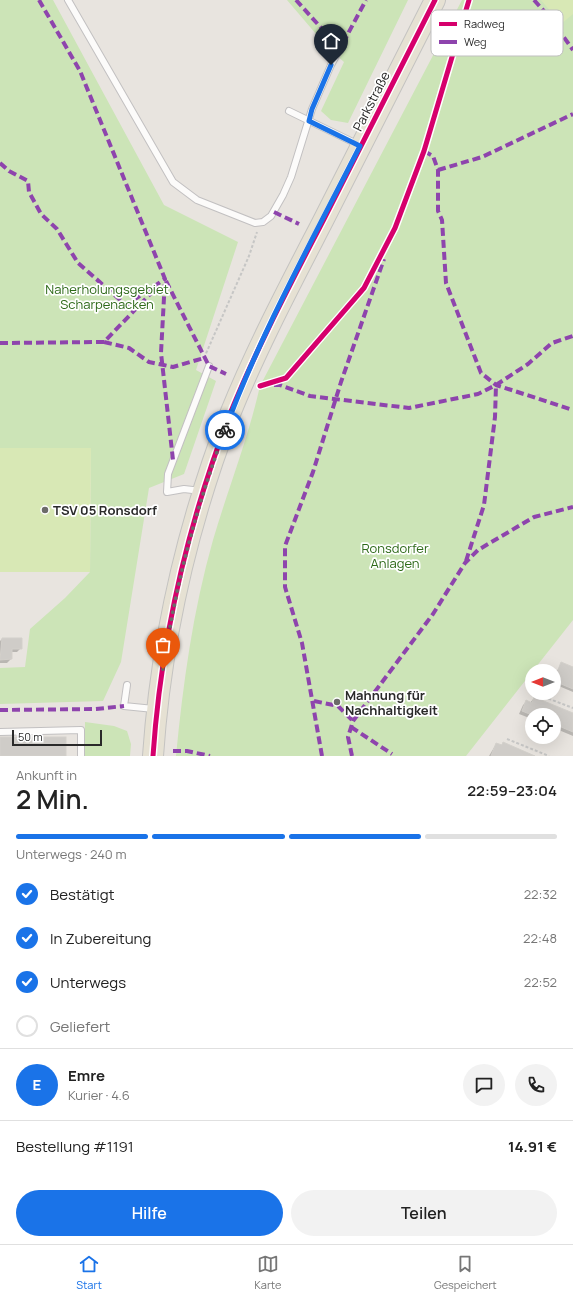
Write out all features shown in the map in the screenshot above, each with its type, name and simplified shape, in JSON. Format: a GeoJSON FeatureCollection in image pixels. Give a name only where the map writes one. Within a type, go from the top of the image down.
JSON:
{"type":"FeatureCollection","features":[{"type":"Feature","properties":{"kind":"main road","name":"Parkstraße"},"geometry":{"type":"LineString","coordinates":[[153,756],[157,710],[177,588],[203,492],[244,382],[360,146],[435,0]]}},
{"type":"Feature","properties":{"kind":"lane"},"geometry":{"type":"LineString","coordinates":[[68,0],[165,172],[173,182],[197,200],[252,222],[259,222],[271,216],[283,195],[291,177],[312,109],[343,43]]}},
{"type":"Feature","properties":{"kind":"lane"},"geometry":{"type":"LineString","coordinates":[[289,111],[360,146]]}},
{"type":"Feature","properties":{"kind":"lane"},"geometry":{"type":"LineString","coordinates":[[203,492],[195,489],[167,492],[168,474],[209,366]]}},
{"type":"Feature","properties":{"kind":"lane"},"geometry":{"type":"LineString","coordinates":[[127,685],[124,706],[157,710]]}},
{"type":"Feature","properties":{"kind":"lane"},"geometry":{"type":"LineString","coordinates":[[0,732],[81,730],[81,756]]}},
{"type":"Feature","properties":{"kind":"path"},"geometry":{"type":"LineString","coordinates":[[466,10],[469,0]]}},
{"type":"Feature","properties":{"kind":"path"},"geometry":{"type":"LineString","coordinates":[[260,386],[286,378],[364,288],[395,228],[424,151],[452,56]]}},
{"type":"Feature","properties":{"kind":"path"},"geometry":{"type":"LineString","coordinates":[[204,358],[249,256],[259,222]]}},
{"type":"Feature","properties":{"kind":"path"},"geometry":{"type":"LineString","coordinates":[[552,700],[573,708]]}},
{"type":"Feature","properties":{"kind":"path"},"geometry":{"type":"LineString","coordinates":[[507,739],[549,756]]}},
{"type":"Feature","properties":{"kind":"green space","name":"Naherholungsgebiet Scharpenacken"},"geometry":{"type":"Polygon","coordinates":[[[0,0],[53,0],[164,205],[238,242],[196,370],[216,381],[184,474],[149,488],[121,662],[103,701],[0,704],[0,668],[25,667],[30,629],[65,598],[90,572],[91,449],[0,448],[0,0]]]}},
{"type":"Feature","properties":{"kind":"green space"},"geometry":{"type":"Polygon","coordinates":[[[287,0],[408,0],[348,123],[331,120],[321,111],[344,62],[328,48],[287,0]]]}},
{"type":"Feature","properties":{"kind":"green space","name":"Ronsdorfer Anlagen"},"geometry":{"type":"Polygon","coordinates":[[[462,0],[573,0],[573,620],[538,664],[525,664],[525,681],[466,756],[176,756],[194,620],[206,566],[244,445],[260,386],[433,56],[563,56],[563,10],[457,10],[462,0]]]}},
{"type":"Feature","properties":{"kind":"green space"},"geometry":{"type":"Polygon","coordinates":[[[541,0],[573,0],[573,14],[563,22],[563,10],[549,10],[541,0]]]}},
{"type":"Feature","properties":{"kind":"green space","name":"TSV 05 Ronsdorf"},"geometry":{"type":"Polygon","coordinates":[[[0,448],[91,448],[90,572],[0,572],[0,448]]]}},
{"type":"Feature","properties":{"kind":"green space"},"geometry":{"type":"Polygon","coordinates":[[[85,722],[114,726],[127,731],[131,744],[130,756],[85,756],[85,722]]]}},
{"type":"Feature","properties":{"kind":"building"},"geometry":{"type":"Polygon","coordinates":[[[2,638],[22,638],[22,649],[12,649],[12,659],[0,660],[2,638]]]}},
{"type":"Feature","properties":{"kind":"building"},"geometry":{"type":"Polygon","coordinates":[[[561,662],[573,667],[573,689],[561,684],[561,662]]]}},
{"type":"Feature","properties":{"kind":"building"},"geometry":{"type":"Polygon","coordinates":[[[526,700],[532,703],[533,700],[541,700],[561,708],[525,708],[525,712],[522,711],[526,700]]]}},
{"type":"Feature","properties":{"kind":"building"},"geometry":{"type":"Polygon","coordinates":[[[561,708],[573,713],[573,732],[561,727],[561,708]]]}},
{"type":"Feature","properties":{"kind":"building"},"geometry":{"type":"Polygon","coordinates":[[[0,737],[66,737],[66,756],[0,756],[0,737]]]}},
{"type":"Feature","properties":{"kind":"building"},"geometry":{"type":"Polygon","coordinates":[[[503,742],[535,756],[491,756],[496,743],[502,745],[503,742]]]}},
{"type":"Feature","properties":{"kind":"marked path"},"geometry":{"type":"LineString","coordinates":[[39,0],[80,71],[165,279],[161,353],[173,460]]}},
{"type":"Feature","properties":{"kind":"marked path"},"geometry":{"type":"LineString","coordinates":[[296,0],[333,41],[335,58]]}},
{"type":"Feature","properties":{"kind":"marked path"},"geometry":{"type":"LineString","coordinates":[[343,43],[366,0]]}},
{"type":"Feature","properties":{"kind":"marked path"},"geometry":{"type":"LineString","coordinates":[[534,0],[543,10]]}},
{"type":"Feature","properties":{"kind":"marked path"},"geometry":{"type":"LineString","coordinates":[[563,36],[573,50]]}},
{"type":"Feature","properties":{"kind":"marked path"},"geometry":{"type":"LineString","coordinates":[[438,170],[482,157],[573,114]]}},
{"type":"Feature","properties":{"kind":"marked path"},"geometry":{"type":"LineString","coordinates":[[424,151],[433,156],[438,170],[438,211],[442,220],[446,283],[481,373],[496,385],[573,410]]}},
{"type":"Feature","properties":{"kind":"marked path"},"geometry":{"type":"LineString","coordinates":[[0,163],[9,171],[28,181],[29,192],[41,214],[57,229],[78,263],[126,305],[165,279]]}},
{"type":"Feature","properties":{"kind":"marked path"},"geometry":{"type":"LineString","coordinates":[[274,212],[299,224]]}},
{"type":"Feature","properties":{"kind":"marked path"},"geometry":{"type":"LineString","coordinates":[[322,756],[302,643],[285,587],[285,546],[313,472],[341,382],[384,259]]}},
{"type":"Feature","properties":{"kind":"marked path"},"geometry":{"type":"LineString","coordinates":[[166,281],[209,366],[226,374]]}},
{"type":"Feature","properties":{"kind":"marked path"},"geometry":{"type":"LineString","coordinates":[[0,343],[104,342],[155,289]]}},
{"type":"Feature","properties":{"kind":"marked path"},"geometry":{"type":"LineString","coordinates":[[274,385],[280,385],[310,396],[409,408],[478,394],[496,385],[528,364],[552,343],[573,336]]}},
{"type":"Feature","properties":{"kind":"marked path"},"geometry":{"type":"LineString","coordinates":[[104,342],[129,348],[149,362],[173,367],[204,358]]}},
{"type":"Feature","properties":{"kind":"marked path"},"geometry":{"type":"LineString","coordinates":[[466,561],[484,505],[495,417],[496,385]]}},
{"type":"Feature","properties":{"kind":"marked path"},"geometry":{"type":"LineString","coordinates":[[352,756],[348,737],[353,721],[433,614],[465,563],[478,550],[534,517],[573,507]]}},
{"type":"Feature","properties":{"kind":"marked path"},"geometry":{"type":"LineString","coordinates":[[314,701],[338,706],[353,721]]}},
{"type":"Feature","properties":{"kind":"marked path"},"geometry":{"type":"LineString","coordinates":[[0,710],[96,709],[124,706]]}},
{"type":"Feature","properties":{"kind":"marked path"},"geometry":{"type":"LineString","coordinates":[[351,727],[392,754]]}},
{"type":"Feature","properties":{"kind":"marked path"},"geometry":{"type":"LineString","coordinates":[[173,751],[187,751],[210,756]]}},
{"type":"Feature","properties":{"kind":"cycle path"},"geometry":{"type":"LineString","coordinates":[[153,756],[162,669],[179,582],[201,497],[230,414],[251,364],[275,315],[435,0]]}},
{"type":"Feature","properties":{"kind":"cycle path"},"geometry":{"type":"LineString","coordinates":[[466,10],[469,0]]}},
{"type":"Feature","properties":{"kind":"cycle path"},"geometry":{"type":"LineString","coordinates":[[260,386],[286,378],[364,288],[395,228],[424,151],[452,56]]}},
{"type":"Feature","properties":{"kind":"way so far"},"geometry":{"type":"LineString","coordinates":[[163,669],[177,588],[189,541],[203,492],[225,430]]}},
{"type":"Feature","properties":{"kind":"place","name":"TSV 05 Ronsdorf"},"geometry":{"type":"Point","coordinates":[45,510]}},
{"type":"Feature","properties":{"kind":"place","name":"Mahnung für Nachhaltigkeit"},"geometry":{"type":"Point","coordinates":[337,702]}},
{"type":"Feature","properties":{"kind":"route"},"geometry":{"type":"LineString","coordinates":[[225,430],[263,340],[360,146],[309,121],[312,109],[331,65]]}}]}
